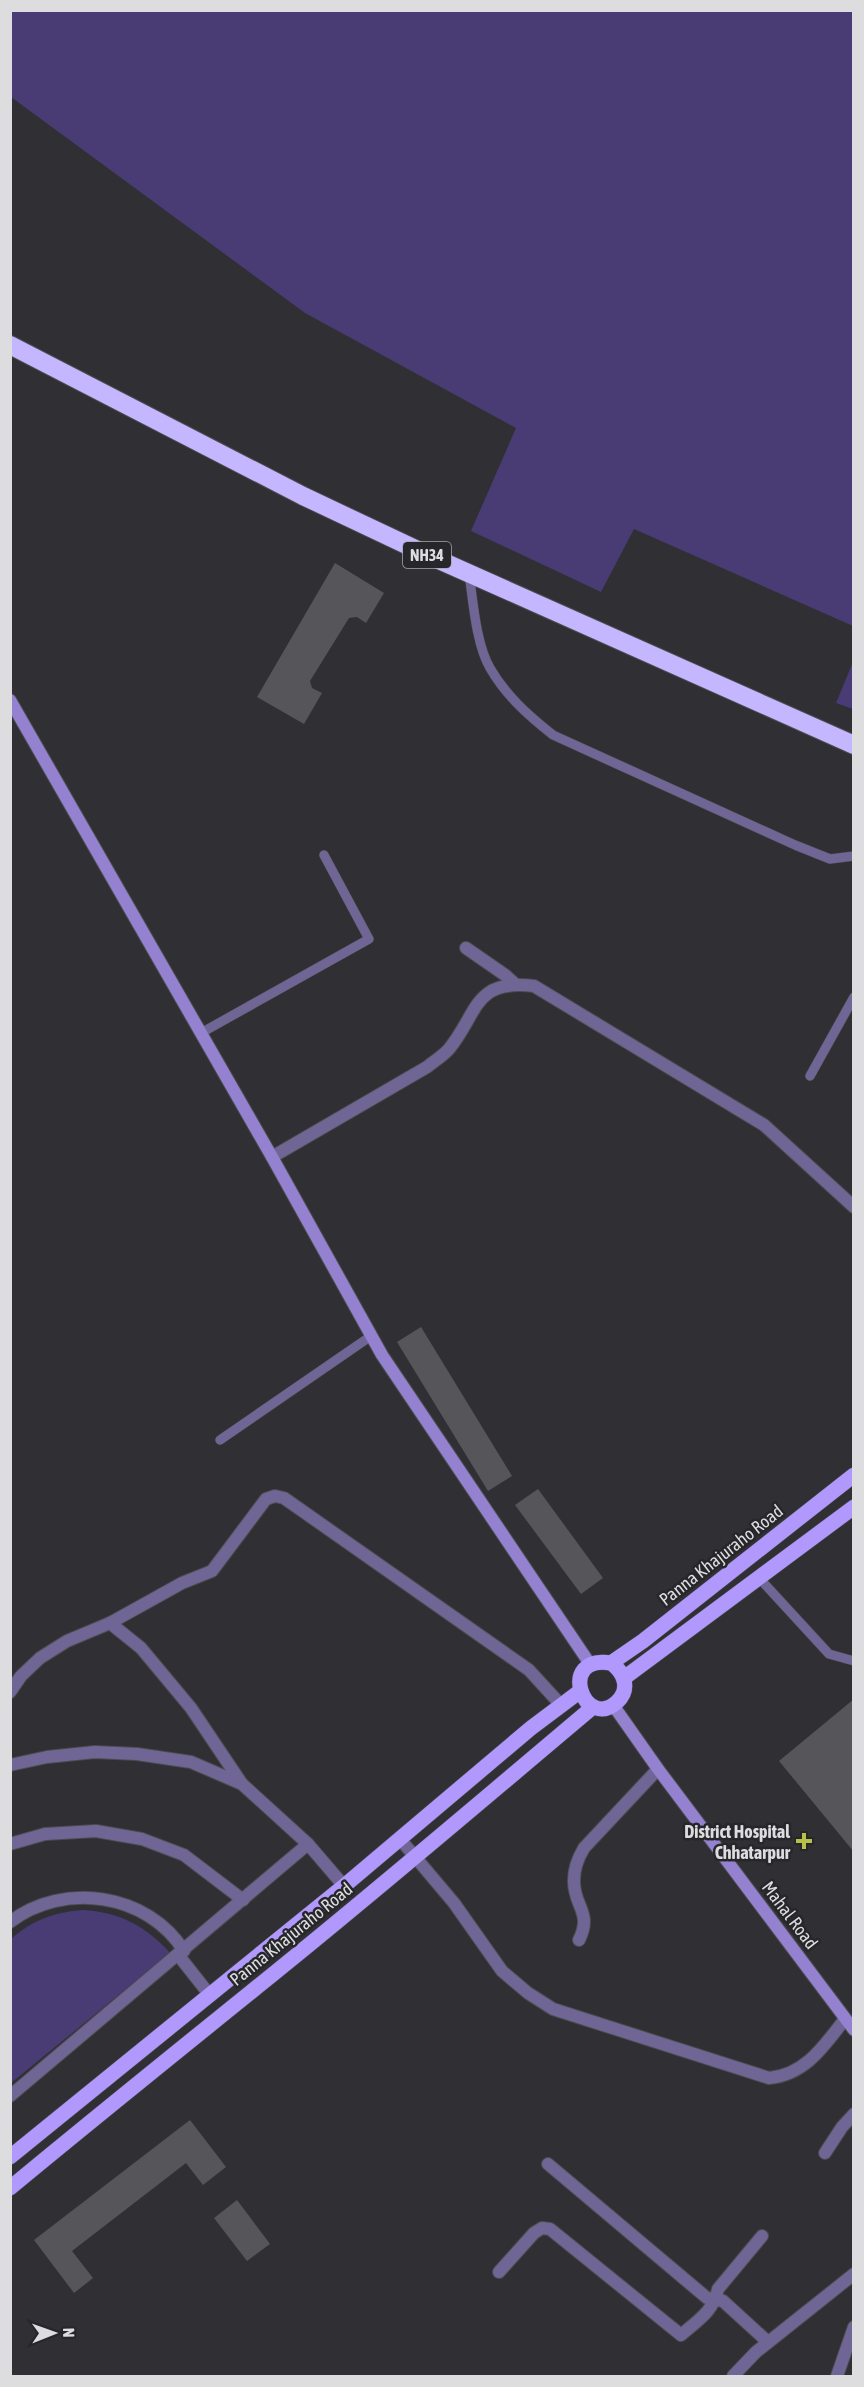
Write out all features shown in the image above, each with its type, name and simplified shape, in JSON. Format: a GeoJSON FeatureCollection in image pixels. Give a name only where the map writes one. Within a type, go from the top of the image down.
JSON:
{"type":"FeatureCollection","features":[{"type":"Feature","properties":{"kind":"highway","name":"NH34"},"geometry":{"type":"LineString","coordinates":[[10,345],[303,496],[469,573],[854,745]]}},
{"type":"Feature","properties":{"kind":"main road"},"geometry":{"type":"LineString","coordinates":[[10,700],[272,1157],[382,1355],[590,1664]]}},
{"type":"Feature","properties":{"kind":"main road","name":"Panna Khajuraho Road"},"geometry":{"type":"LineString","coordinates":[[611,1663],[643,1641],[854,1475]]}},
{"type":"Feature","properties":{"kind":"main road"},"geometry":{"type":"LineString","coordinates":[[624,1678],[854,1507]]}},
{"type":"Feature","properties":{"kind":"main road"},"geometry":{"type":"LineString","coordinates":[[600,1661],[611,1663],[619,1669],[624,1678],[625,1689],[621,1698],[613,1705],[603,1708],[593,1707],[584,1701],[579,1692],[579,1681],[583,1671],[590,1664],[600,1661]]}},
{"type":"Feature","properties":{"kind":"main road","name":"Panna Khajuraho Road"},"geometry":{"type":"LineString","coordinates":[[10,2157],[579,1692]]}},
{"type":"Feature","properties":{"kind":"main road","name":"Mahal Road"},"geometry":{"type":"LineString","coordinates":[[613,1705],[658,1769],[854,2030]]}},
{"type":"Feature","properties":{"kind":"main road","name":"Panna Khajuraho Road"},"geometry":{"type":"LineString","coordinates":[[10,2188],[154,2068],[272,1975],[593,1707]]}},
{"type":"Feature","properties":{"kind":"street"},"geometry":{"type":"LineString","coordinates":[[466,948],[514,984]]}},
{"type":"Feature","properties":{"kind":"street"},"geometry":{"type":"LineString","coordinates":[[272,1157],[428,1067],[448,1050],[475,1005],[489,991],[514,984],[534,986],[764,1125],[854,1207]]}},
{"type":"Feature","properties":{"kind":"street"},"geometry":{"type":"LineString","coordinates":[[10,1692],[21,1676],[40,1658],[67,1641],[110,1623],[182,1583],[212,1570],[266,1499],[275,1496],[284,1498],[529,1670],[561,1705]]}},
{"type":"Feature","properties":{"kind":"street"},"geometry":{"type":"LineString","coordinates":[[110,1623],[141,1648],[191,1708],[242,1784],[308,1845],[344,1886]]}},
{"type":"Feature","properties":{"kind":"street"},"geometry":{"type":"LineString","coordinates":[[10,1765],[70,1754],[137,1754],[191,1762],[242,1784]]}},
{"type":"Feature","properties":{"kind":"street"},"geometry":{"type":"LineString","coordinates":[[579,1940],[585,1928],[584,1914],[578,1901],[574,1882],[577,1861],[584,1848],[658,1769]]}},
{"type":"Feature","properties":{"kind":"street"},"geometry":{"type":"LineString","coordinates":[[10,1844],[45,1834],[96,1831],[142,1839],[184,1855],[243,1900]]}},
{"type":"Feature","properties":{"kind":"street"},"geometry":{"type":"LineString","coordinates":[[400,1839],[454,1903],[502,1971],[528,1993],[553,2009],[769,2078],[784,2077],[797,2071],[822,2049],[845,2019]]}},
{"type":"Feature","properties":{"kind":"street"},"geometry":{"type":"LineString","coordinates":[[10,2096],[308,1845]]}},
{"type":"Feature","properties":{"kind":"street"},"geometry":{"type":"LineString","coordinates":[[10,1922],[28,1911],[59,1900],[76,1898],[110,1900],[141,1912],[168,1932],[209,1994]]}},
{"type":"Feature","properties":{"kind":"street"},"geometry":{"type":"LineString","coordinates":[[825,2153],[842,2127],[854,2114]]}},
{"type":"Feature","properties":{"kind":"street"},"geometry":{"type":"LineString","coordinates":[[548,2164],[707,2298],[723,2301],[768,2342]]}},
{"type":"Feature","properties":{"kind":"street"},"geometry":{"type":"LineString","coordinates":[[498,2272],[534,2233],[542,2228],[550,2229],[681,2335],[710,2309],[716,2300],[718,2289],[762,2236]]}},
{"type":"Feature","properties":{"kind":"street"},"geometry":{"type":"LineString","coordinates":[[733,2376],[768,2342],[854,2274]]}},
{"type":"Feature","properties":{"kind":"street"},"geometry":{"type":"LineString","coordinates":[[837,2376],[854,2327]]}},
{"type":"Feature","properties":{"kind":"lane"},"geometry":{"type":"LineString","coordinates":[[469,573],[476,625],[489,667],[526,713],[553,735],[795,845],[830,859],[854,856]]}},
{"type":"Feature","properties":{"kind":"lane"},"geometry":{"type":"LineString","coordinates":[[201,1033],[369,939],[324,855]]}},
{"type":"Feature","properties":{"kind":"lane"},"geometry":{"type":"LineString","coordinates":[[810,1076],[854,997]]}},
{"type":"Feature","properties":{"kind":"lane"},"geometry":{"type":"LineString","coordinates":[[220,1440],[371,1336]]}},
{"type":"Feature","properties":{"kind":"lane"},"geometry":{"type":"LineString","coordinates":[[760,1579],[829,1654],[854,1661]]}},
{"type":"Feature","properties":{"kind":"shaded area"},"geometry":{"type":"Polygon","coordinates":[[[11,10],[853,11],[853,626],[634,529],[601,592],[471,531],[516,428],[305,313],[11,97],[11,10]]]}},
{"type":"Feature","properties":{"kind":"shaded area"},"geometry":{"type":"Polygon","coordinates":[[[853,662],[853,709],[836,703],[853,662]]]}},
{"type":"Feature","properties":{"kind":"shaded area"},"geometry":{"type":"Polygon","coordinates":[[[83,1910],[120,1917],[131,1922],[151,1935],[170,1953],[11,2083],[11,1939],[44,1918],[83,1910]]]}},
{"type":"Feature","properties":{"kind":"building"},"geometry":{"type":"Polygon","coordinates":[[[335,563],[384,593],[366,623],[357,617],[349,618],[310,681],[312,688],[322,693],[304,724],[257,697],[335,563]]]}},
{"type":"Feature","properties":{"kind":"building"},"geometry":{"type":"Polygon","coordinates":[[[421,1327],[512,1476],[488,1491],[397,1342],[421,1327]]]}},
{"type":"Feature","properties":{"kind":"building"},"geometry":{"type":"Polygon","coordinates":[[[538,1489],[603,1578],[581,1594],[515,1505],[538,1489]]]}},
{"type":"Feature","properties":{"kind":"building"},"geometry":{"type":"Polygon","coordinates":[[[854,1699],[854,1852],[779,1761],[854,1699]]]}},
{"type":"Feature","properties":{"kind":"building"},"geometry":{"type":"Polygon","coordinates":[[[190,2120],[226,2167],[203,2185],[186,2163],[72,2251],[93,2278],[74,2293],[34,2240],[190,2120]]]}},
{"type":"Feature","properties":{"kind":"building"},"geometry":{"type":"Polygon","coordinates":[[[237,2200],[270,2244],[247,2261],[214,2218],[237,2200]]]}},
{"type":"Feature","properties":{"kind":"place","name":"District Hospital Chhatarpur"},"geometry":{"type":"Point","coordinates":[804,1841]}}]}
